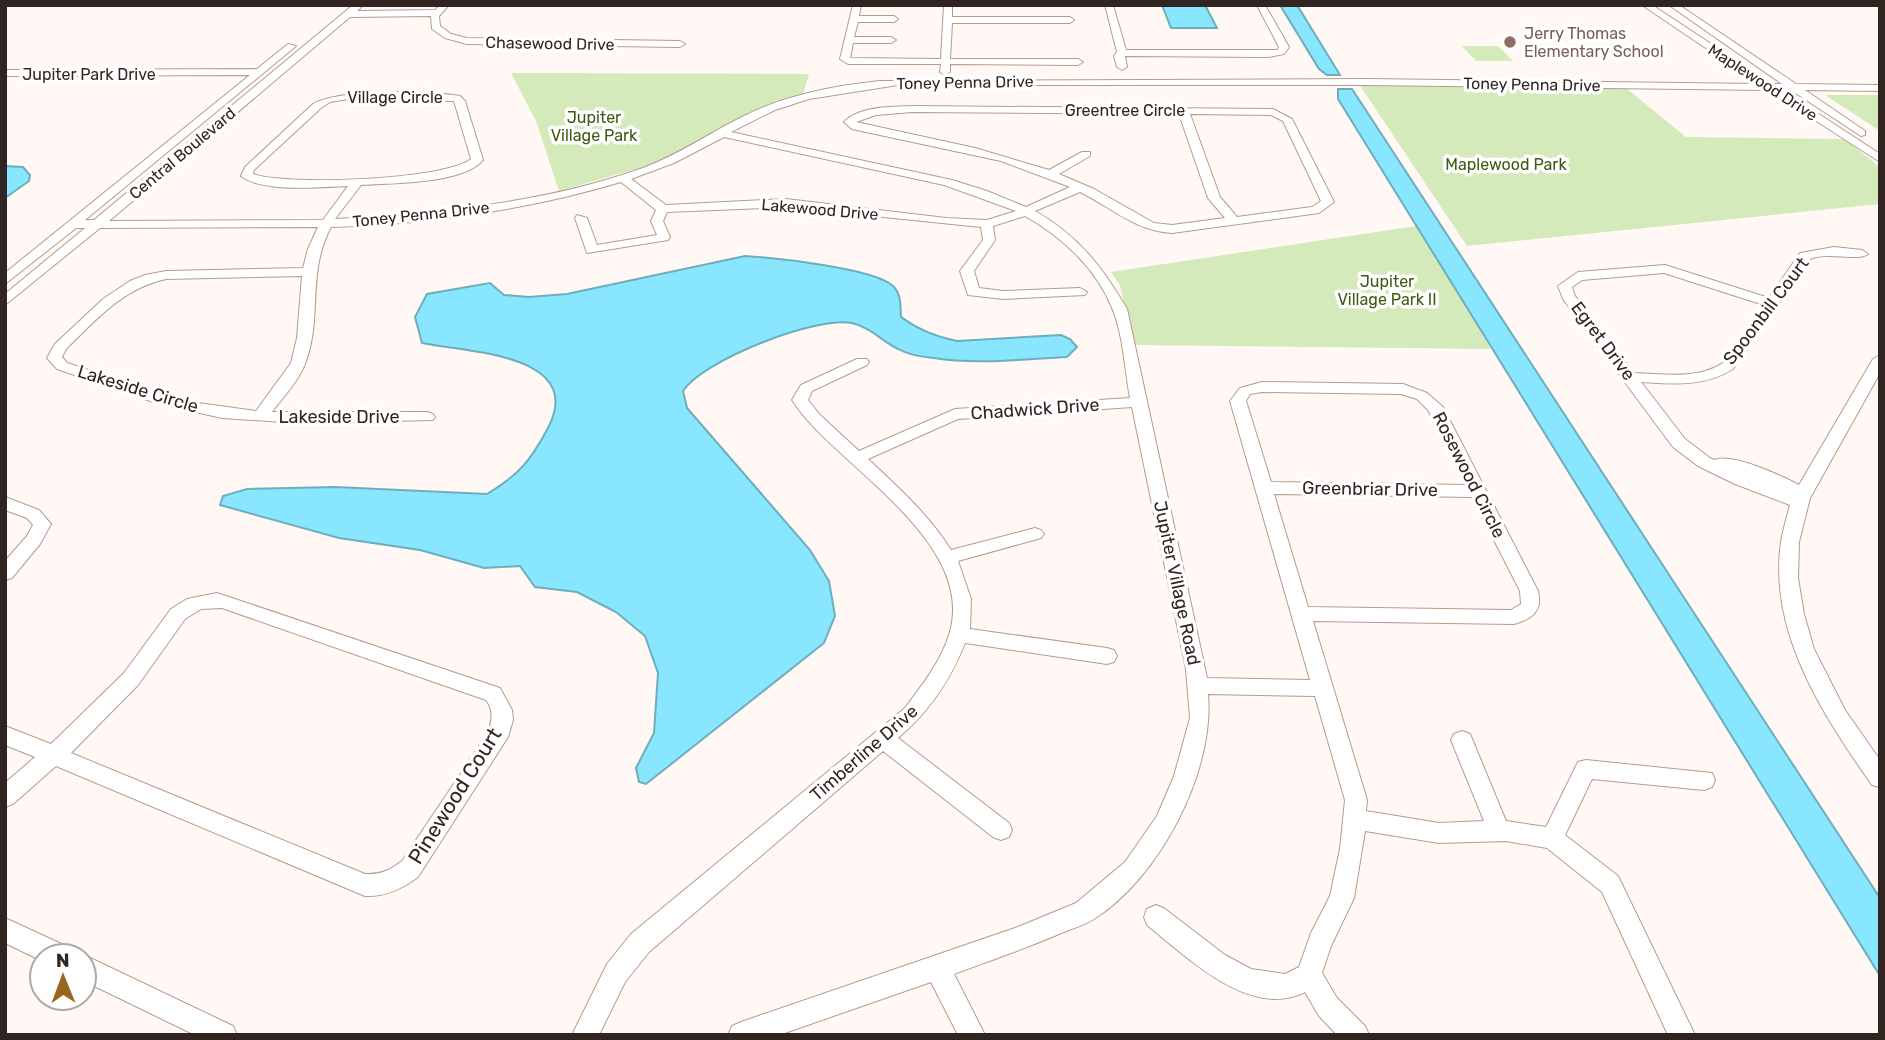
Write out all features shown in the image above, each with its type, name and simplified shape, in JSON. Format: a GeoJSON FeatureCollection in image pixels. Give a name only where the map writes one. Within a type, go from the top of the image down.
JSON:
{"type":"FeatureCollection","features":[{"type":"Feature","properties":{"kind":"street","name":"Central Boulevard"},"geometry":{"type":"LineString","coordinates":[[5,280],[332,13],[359,5]]}},
{"type":"Feature","properties":{"kind":"street"},"geometry":{"type":"LineString","coordinates":[[857,5],[845,59],[848,61],[1078,62]]}},
{"type":"Feature","properties":{"kind":"street"},"geometry":{"type":"LineString","coordinates":[[944,81],[948,5]]}},
{"type":"Feature","properties":{"kind":"street"},"geometry":{"type":"LineString","coordinates":[[1109,5],[1122,53],[1119,56],[1122,67]]}},
{"type":"Feature","properties":{"kind":"street"},"geometry":{"type":"LineString","coordinates":[[1122,53],[1281,52],[1284,47],[1261,5]]}},
{"type":"Feature","properties":{"kind":"street","name":"Maplewood Drive"},"geometry":{"type":"LineString","coordinates":[[1646,5],[1880,159]]}},
{"type":"Feature","properties":{"kind":"street","name":"Maplewood Drive"},"geometry":{"type":"LineString","coordinates":[[1673,5],[1880,146]]}},
{"type":"Feature","properties":{"kind":"street","name":"Central Boulevard"},"geometry":{"type":"LineString","coordinates":[[5,301],[275,75],[346,9]]}},
{"type":"Feature","properties":{"kind":"street","name":"Chasewood Drive"},"geometry":{"type":"LineString","coordinates":[[346,9],[439,11],[435,27],[442,33],[479,42],[680,44]]}},
{"type":"Feature","properties":{"kind":"street"},"geometry":{"type":"LineString","coordinates":[[853,19],[894,19]]}},
{"type":"Feature","properties":{"kind":"street"},"geometry":{"type":"LineString","coordinates":[[947,20],[1070,20]]}},
{"type":"Feature","properties":{"kind":"street"},"geometry":{"type":"LineString","coordinates":[[849,40],[891,40]]}},
{"type":"Feature","properties":{"kind":"street"},"geometry":{"type":"LineString","coordinates":[[1201,64],[1199,56],[1205,54]]}},
{"type":"Feature","properties":{"kind":"street"},"geometry":{"type":"LineString","coordinates":[[1205,54],[1223,81]]}},
{"type":"Feature","properties":{"kind":"street","name":"Jupiter Park Drive"},"geometry":{"type":"LineString","coordinates":[[5,73],[275,75]]}},
{"type":"Feature","properties":{"kind":"street","name":"Toney Penna Drive"},"geometry":{"type":"LineString","coordinates":[[73,224],[326,224],[490,207],[561,194],[622,178],[672,160],[754,115],[806,96],[874,84],[1207,79],[1880,88]]}},
{"type":"Feature","properties":{"kind":"street","name":"Village Circle"},"geometry":{"type":"LineString","coordinates":[[348,96],[444,97],[460,100],[478,156],[475,163],[455,172],[358,181],[262,182],[249,179],[247,173],[317,106],[327,100],[348,96]]}},
{"type":"Feature","properties":{"kind":"street","name":"Greentree Circle"},"geometry":{"type":"LineString","coordinates":[[909,109],[1266,110],[1284,116],[1327,198],[1326,205],[1315,210],[1155,229],[1141,224],[1080,187],[1050,174],[990,155],[856,127],[849,122],[869,114],[909,109]]}},
{"type":"Feature","properties":{"kind":"street"},"geometry":{"type":"LineString","coordinates":[[1182,110],[1212,193],[1234,221]]}},
{"type":"Feature","properties":{"kind":"street","name":"Jupiter Village Road"},"geometry":{"type":"LineString","coordinates":[[722,133],[939,180],[989,195],[1026,211],[1072,241],[1093,261],[1120,309],[1198,686],[1200,718],[1185,776],[1166,822],[1133,870],[1085,911],[1019,939],[741,1035]]}},
{"type":"Feature","properties":{"kind":"street"},"geometry":{"type":"LineString","coordinates":[[1050,174],[1086,154]]}},
{"type":"Feature","properties":{"kind":"street"},"geometry":{"type":"LineString","coordinates":[[581,218],[592,250],[664,237],[657,222],[663,209],[622,178]]}},
{"type":"Feature","properties":{"kind":"street","name":"Lakeside Drive"},"geometry":{"type":"LineString","coordinates":[[261,416],[289,379],[301,353],[309,272],[317,240],[358,181]]}},
{"type":"Feature","properties":{"kind":"street","name":"Lakewood Drive"},"geometry":{"type":"LineString","coordinates":[[663,209],[786,203],[946,222],[987,224],[1008,219],[1080,187]]}},
{"type":"Feature","properties":{"kind":"street"},"geometry":{"type":"LineString","coordinates":[[987,224],[989,240],[967,271],[973,292],[1003,295],[1080,292]]}},
{"type":"Feature","properties":{"kind":"street","name":"Spoonbill Court"},"geometry":{"type":"LineString","coordinates":[[1629,377],[1695,377],[1718,372],[1728,366],[1805,256],[1817,251],[1833,250],[1862,254]]}},
{"type":"Feature","properties":{"kind":"street","name":"Egret Drive"},"geometry":{"type":"LineString","coordinates":[[1772,303],[1665,269],[1646,268],[1572,278],[1565,286],[1568,296],[1679,443],[1704,462],[1741,480],[1802,498]]}},
{"type":"Feature","properties":{"kind":"street","name":"Lakeside Circle"},"geometry":{"type":"LineString","coordinates":[[261,416],[195,408],[62,366],[54,358],[119,292],[145,279],[166,275],[309,272]]}},
{"type":"Feature","properties":{"kind":"street"},"geometry":{"type":"LineString","coordinates":[[1880,359],[1802,498],[1787,561],[1794,620],[1807,657],[1826,699],[1880,778]]}},
{"type":"Feature","properties":{"kind":"street","name":"Timberline Drive"},"geometry":{"type":"LineString","coordinates":[[585,1035],[617,973],[640,943],[912,714],[931,693],[951,660],[959,635],[961,592],[949,557],[926,526],[800,400],[806,388],[862,362]]}},
{"type":"Feature","properties":{"kind":"street","name":"Rosewood Circle"},"geometry":{"type":"LineString","coordinates":[[1300,614],[1514,617],[1524,614],[1530,608],[1529,591],[1434,407],[1422,396],[1403,390],[1262,387],[1245,391],[1238,401],[1300,614],[1356,800],[1352,849],[1342,898],[1320,942],[1309,975]]}},
{"type":"Feature","properties":{"kind":"street","name":"Chadwick Drive"},"geometry":{"type":"LineString","coordinates":[[857,458],[955,414],[1139,402]]}},
{"type":"Feature","properties":{"kind":"street","name":"Lakeside Drive"},"geometry":{"type":"LineString","coordinates":[[261,416],[427,417]]}},
{"type":"Feature","properties":{"kind":"street","name":"Greenbriar Drive"},"geometry":{"type":"LineString","coordinates":[[1263,488],[1477,491]]}},
{"type":"Feature","properties":{"kind":"street"},"geometry":{"type":"LineString","coordinates":[[5,503],[33,514],[42,524],[34,540],[5,573]]}},
{"type":"Feature","properties":{"kind":"street"},"geometry":{"type":"LineString","coordinates":[[949,557],[1035,534]]}},
{"type":"Feature","properties":{"kind":"street","name":"Pinewood Court"},"geometry":{"type":"LineString","coordinates":[[5,797],[53,755],[131,679],[177,615],[189,606],[211,600],[223,601],[493,694],[500,702],[503,713],[497,737],[410,869],[396,880],[380,886],[365,885],[53,755]]}},
{"type":"Feature","properties":{"kind":"street"},"geometry":{"type":"LineString","coordinates":[[959,635],[1107,656]]}},
{"type":"Feature","properties":{"kind":"street"},"geometry":{"type":"LineString","coordinates":[[1198,686],[1322,688]]}},
{"type":"Feature","properties":{"kind":"street"},"geometry":{"type":"LineString","coordinates":[[5,735],[53,755]]}},
{"type":"Feature","properties":{"kind":"street"},"geometry":{"type":"LineString","coordinates":[[884,739],[1001,830]]}},
{"type":"Feature","properties":{"kind":"street"},"geometry":{"type":"LineString","coordinates":[[1462,740],[1499,831]]}},
{"type":"Feature","properties":{"kind":"street"},"geometry":{"type":"LineString","coordinates":[[1552,838],[1586,769],[1704,780]]}},
{"type":"Feature","properties":{"kind":"street"},"geometry":{"type":"LineString","coordinates":[[1354,819],[1439,833],[1499,831],[1552,838],[1610,884],[1682,1035]]}},
{"type":"Feature","properties":{"kind":"street"},"geometry":{"type":"LineString","coordinates":[[1156,917],[1228,971],[1261,985],[1287,987],[1309,975],[1328,1007],[1356,1035]]}},
{"type":"Feature","properties":{"kind":"street"},"geometry":{"type":"LineString","coordinates":[[5,930],[30,942]]}},
{"type":"Feature","properties":{"kind":"street"},"geometry":{"type":"LineString","coordinates":[[937,968],[972,1035]]}},
{"type":"Feature","properties":{"kind":"street"},"geometry":{"type":"LineString","coordinates":[[98,975],[224,1035]]}},
{"type":"Feature","properties":{"kind":"green space"},"geometry":{"type":"Polygon","coordinates":[[[1462,46],[1498,46],[1513,61],[1476,61],[1462,46]]]}},
{"type":"Feature","properties":{"kind":"green space","name":"Jupiter Village Park"},"geometry":{"type":"Polygon","coordinates":[[[511,73],[809,74],[803,94],[770,104],[730,122],[691,147],[647,166],[559,191],[536,121],[511,73]]]}},
{"type":"Feature","properties":{"kind":"green space","name":"Maplewood Park"},"geometry":{"type":"Polygon","coordinates":[[[1359,84],[1626,88],[1686,137],[1844,139],[1880,167],[1880,204],[1467,246],[1359,84]]]}},
{"type":"Feature","properties":{"kind":"green space"},"geometry":{"type":"Polygon","coordinates":[[[1825,95],[1880,95],[1880,131],[1825,95]]]}},
{"type":"Feature","properties":{"kind":"green space","name":"Jupiter Village Park II"},"geometry":{"type":"Polygon","coordinates":[[[1416,226],[1491,349],[1133,345],[1120,285],[1111,272],[1416,226]]]}},
{"type":"Feature","properties":{"kind":"water"},"geometry":{"type":"Polygon","coordinates":[[[1162,5],[1205,5],[1217,28],[1171,28],[1162,5]]]}},
{"type":"Feature","properties":{"kind":"water"},"geometry":{"type":"Polygon","coordinates":[[[1280,5],[1297,5],[1340,75],[1327,75],[1319,69],[1280,5]]]}},
{"type":"Feature","properties":{"kind":"water"},"geometry":{"type":"Polygon","coordinates":[[[1338,89],[1352,89],[1880,898],[1880,976],[1338,99],[1338,89]]]}},
{"type":"Feature","properties":{"kind":"water"},"geometry":{"type":"Polygon","coordinates":[[[5,166],[23,167],[30,175],[29,181],[5,198],[5,166]]]}},
{"type":"Feature","properties":{"kind":"water"},"geometry":{"type":"Polygon","coordinates":[[[745,256],[823,265],[882,280],[893,286],[898,293],[901,317],[935,335],[957,341],[1061,335],[1070,339],[1077,347],[1067,357],[1000,361],[950,360],[906,352],[858,325],[835,323],[788,333],[736,354],[713,366],[683,391],[687,408],[810,550],[829,581],[835,616],[824,643],[646,784],[639,782],[636,768],[654,733],[658,673],[645,636],[616,612],[577,592],[535,587],[520,566],[484,568],[420,550],[339,538],[220,505],[223,496],[247,489],[335,487],[487,494],[516,473],[542,439],[556,403],[551,384],[536,371],[515,361],[491,354],[422,343],[415,317],[427,294],[490,283],[504,295],[529,297],[567,294],[745,256]]]}},
{"type":"Feature","properties":{"kind":"place","name":"Jerry Thomas Elementary School"},"geometry":{"type":"Point","coordinates":[1510,42]}}]}
